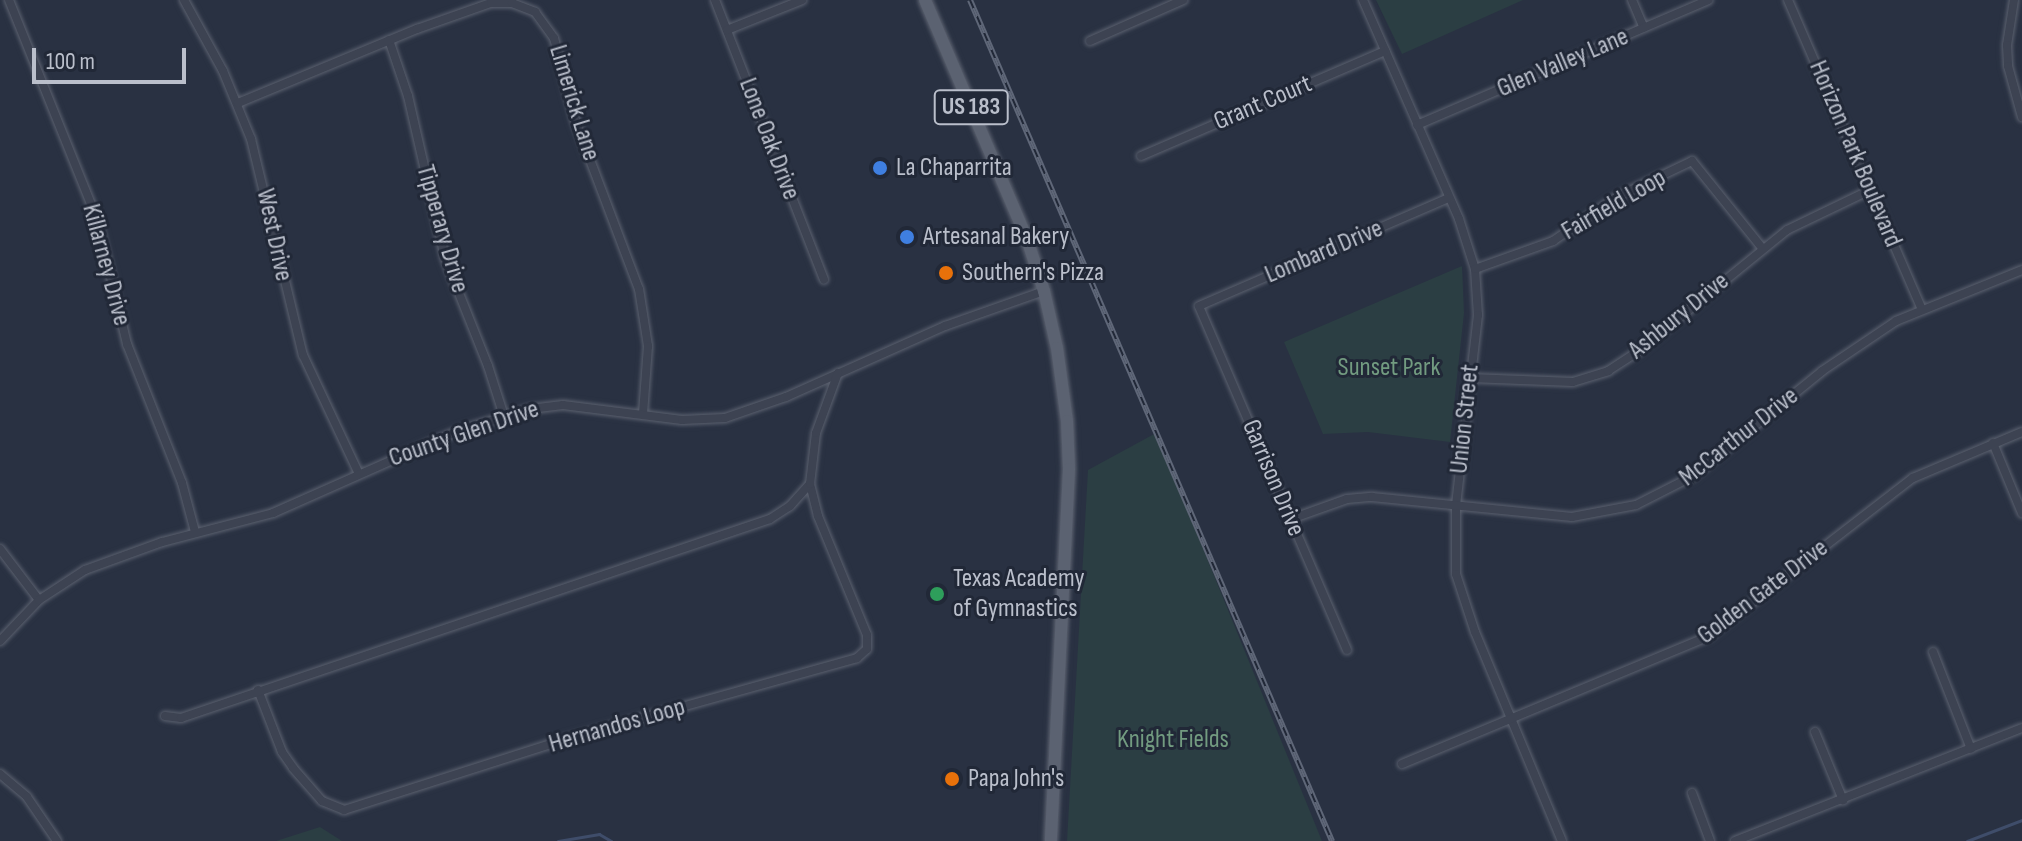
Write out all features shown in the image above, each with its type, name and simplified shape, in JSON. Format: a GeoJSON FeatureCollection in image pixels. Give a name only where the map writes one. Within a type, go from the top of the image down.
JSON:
{"type":"FeatureCollection","features":[{"type":"Feature","properties":{"kind":"main road","name":"US 183"},"geometry":{"type":"LineString","coordinates":[[925,0],[1027,239],[1044,291],[1067,421],[1069,469],[1051,841]]}},
{"type":"Feature","properties":{"kind":"street","name":"Killarney Drive"},"geometry":{"type":"LineString","coordinates":[[9,0],[97,219],[127,344],[173,459],[195,532]]}},
{"type":"Feature","properties":{"kind":"street","name":"West Drive"},"geometry":{"type":"LineString","coordinates":[[184,0],[238,103],[264,183],[292,320],[303,355],[358,472]]}},
{"type":"Feature","properties":{"kind":"street","name":"Lone Oak Drive"},"geometry":{"type":"LineString","coordinates":[[715,0],[824,279]]}},
{"type":"Feature","properties":{"kind":"street"},"geometry":{"type":"LineString","coordinates":[[727,30],[802,0]]}},
{"type":"Feature","properties":{"kind":"street"},"geometry":{"type":"LineString","coordinates":[[1090,41],[1183,0]]}},
{"type":"Feature","properties":{"kind":"street","name":"Union Street"},"geometry":{"type":"LineString","coordinates":[[1363,0],[1449,198],[1475,269],[1478,315],[1456,505],[1456,574],[1511,720],[1561,839]]}},
{"type":"Feature","properties":{"kind":"street"},"geometry":{"type":"LineString","coordinates":[[1632,0],[1644,28]]}},
{"type":"Feature","properties":{"kind":"street","name":"Glen Valley Lane"},"geometry":{"type":"LineString","coordinates":[[1417,125],[1708,0]]}},
{"type":"Feature","properties":{"kind":"street","name":"Horizon Park Boulevard"},"geometry":{"type":"LineString","coordinates":[[1788,0],[1921,308]]}},
{"type":"Feature","properties":{"kind":"street"},"geometry":{"type":"LineString","coordinates":[[2014,0],[2007,45],[2008,66],[2022,117]]}},
{"type":"Feature","properties":{"kind":"street","name":"Limerick Lane"},"geometry":{"type":"LineString","coordinates":[[238,103],[389,40],[503,2],[524,6],[549,27],[575,120],[639,289],[648,346],[643,414]]}},
{"type":"Feature","properties":{"kind":"street","name":"Tipperary Drive"},"geometry":{"type":"LineString","coordinates":[[389,40],[408,96],[445,258],[504,416]]}},
{"type":"Feature","properties":{"kind":"street","name":"Grant Court"},"geometry":{"type":"LineString","coordinates":[[1141,156],[1385,51]]}},
{"type":"Feature","properties":{"kind":"street","name":"Fairfield Loop"},"geometry":{"type":"LineString","coordinates":[[1475,269],[1553,241],[1577,228],[1619,196],[1692,161],[1763,249]]}},
{"type":"Feature","properties":{"kind":"street","name":"Ashbury Drive"},"geometry":{"type":"LineString","coordinates":[[1470,378],[1573,382],[1608,371],[1637,352],[1797,224],[1870,190]]}},
{"type":"Feature","properties":{"kind":"street","name":"Lombard Drive"},"geometry":{"type":"LineString","coordinates":[[1199,306],[1449,198]]}},
{"type":"Feature","properties":{"kind":"street","name":"McCarthur Drive"},"geometry":{"type":"LineString","coordinates":[[1291,519],[1347,499],[1372,497],[1572,517],[1603,513],[1646,501],[1693,476],[1822,371],[1921,308],[2022,270]]}},
{"type":"Feature","properties":{"kind":"street","name":"County Glen Drive"},"geometry":{"type":"LineString","coordinates":[[0,641],[39,600],[85,570],[195,532],[273,513],[407,450],[504,416],[563,405],[682,420],[725,418],[786,397],[945,326],[1044,291]]}},
{"type":"Feature","properties":{"kind":"street","name":"Garrison Drive"},"geometry":{"type":"LineString","coordinates":[[1199,306],[1347,650]]}},
{"type":"Feature","properties":{"kind":"street","name":"Hernandos Loop"},"geometry":{"type":"LineString","coordinates":[[258,690],[282,752],[293,768],[322,801],[344,810],[567,739],[857,658],[867,649],[867,635],[818,516],[810,484],[816,433],[838,372]]}},
{"type":"Feature","properties":{"kind":"street","name":"Golden Gate Drive"},"geometry":{"type":"LineString","coordinates":[[1402,764],[1709,636],[1903,485],[1935,467],[2022,432]]}},
{"type":"Feature","properties":{"kind":"street"},"geometry":{"type":"LineString","coordinates":[[1993,443],[2022,513]]}},
{"type":"Feature","properties":{"kind":"street"},"geometry":{"type":"LineString","coordinates":[[165,716],[181,718],[759,524],[790,506],[810,484]]}},
{"type":"Feature","properties":{"kind":"street"},"geometry":{"type":"LineString","coordinates":[[0,549],[39,600]]}},
{"type":"Feature","properties":{"kind":"street"},"geometry":{"type":"LineString","coordinates":[[1933,652],[1971,749]]}},
{"type":"Feature","properties":{"kind":"street"},"geometry":{"type":"LineString","coordinates":[[1735,841],[2022,728]]}},
{"type":"Feature","properties":{"kind":"street"},"geometry":{"type":"LineString","coordinates":[[1815,732],[1843,800]]}},
{"type":"Feature","properties":{"kind":"street"},"geometry":{"type":"LineString","coordinates":[[0,774],[27,797],[57,841]]}},
{"type":"Feature","properties":{"kind":"street"},"geometry":{"type":"LineString","coordinates":[[1692,793],[1710,841]]}},
{"type":"Feature","properties":{"kind":"street"},"geometry":{"type":"LineString","coordinates":[[1550,841],[1561,839]]}},
{"type":"Feature","properties":{"kind":"green space"},"geometry":{"type":"Polygon","coordinates":[[[1376,0],[1523,0],[1402,54],[1376,0]]]}},
{"type":"Feature","properties":{"kind":"green space","name":"Sunset Park"},"geometry":{"type":"Polygon","coordinates":[[[1462,266],[1464,313],[1450,442],[1368,432],[1323,434],[1284,342],[1462,266]]]}},
{"type":"Feature","properties":{"kind":"green space","name":"Knight Fields"},"geometry":{"type":"Polygon","coordinates":[[[1156,433],[1322,841],[1067,841],[1088,470],[1156,433]]]}},
{"type":"Feature","properties":{"kind":"green space"},"geometry":{"type":"Polygon","coordinates":[[[320,827],[342,841],[276,841],[320,827]]]}},
{"type":"Feature","properties":{"kind":"waterway"},"geometry":{"type":"LineString","coordinates":[[1967,841],[2022,820]]}},
{"type":"Feature","properties":{"kind":"waterway"},"geometry":{"type":"LineString","coordinates":[[558,841],[599,834],[611,841]]}},
{"type":"Feature","properties":{"kind":"railway"},"geometry":{"type":"LineString","coordinates":[[970,0],[1332,841]]}},
{"type":"Feature","properties":{"kind":"place","name":"La Chaparrita"},"geometry":{"type":"Point","coordinates":[880,168]}},
{"type":"Feature","properties":{"kind":"place","name":"Artesanal Bakery"},"geometry":{"type":"Point","coordinates":[907,237]}},
{"type":"Feature","properties":{"kind":"place","name":"Southern's Pizza"},"geometry":{"type":"Point","coordinates":[946,273]}},
{"type":"Feature","properties":{"kind":"place","name":"Texas Academy of Gymnastics"},"geometry":{"type":"Point","coordinates":[937,594]}},
{"type":"Feature","properties":{"kind":"place","name":"Papa John's"},"geometry":{"type":"Point","coordinates":[952,779]}}]}
